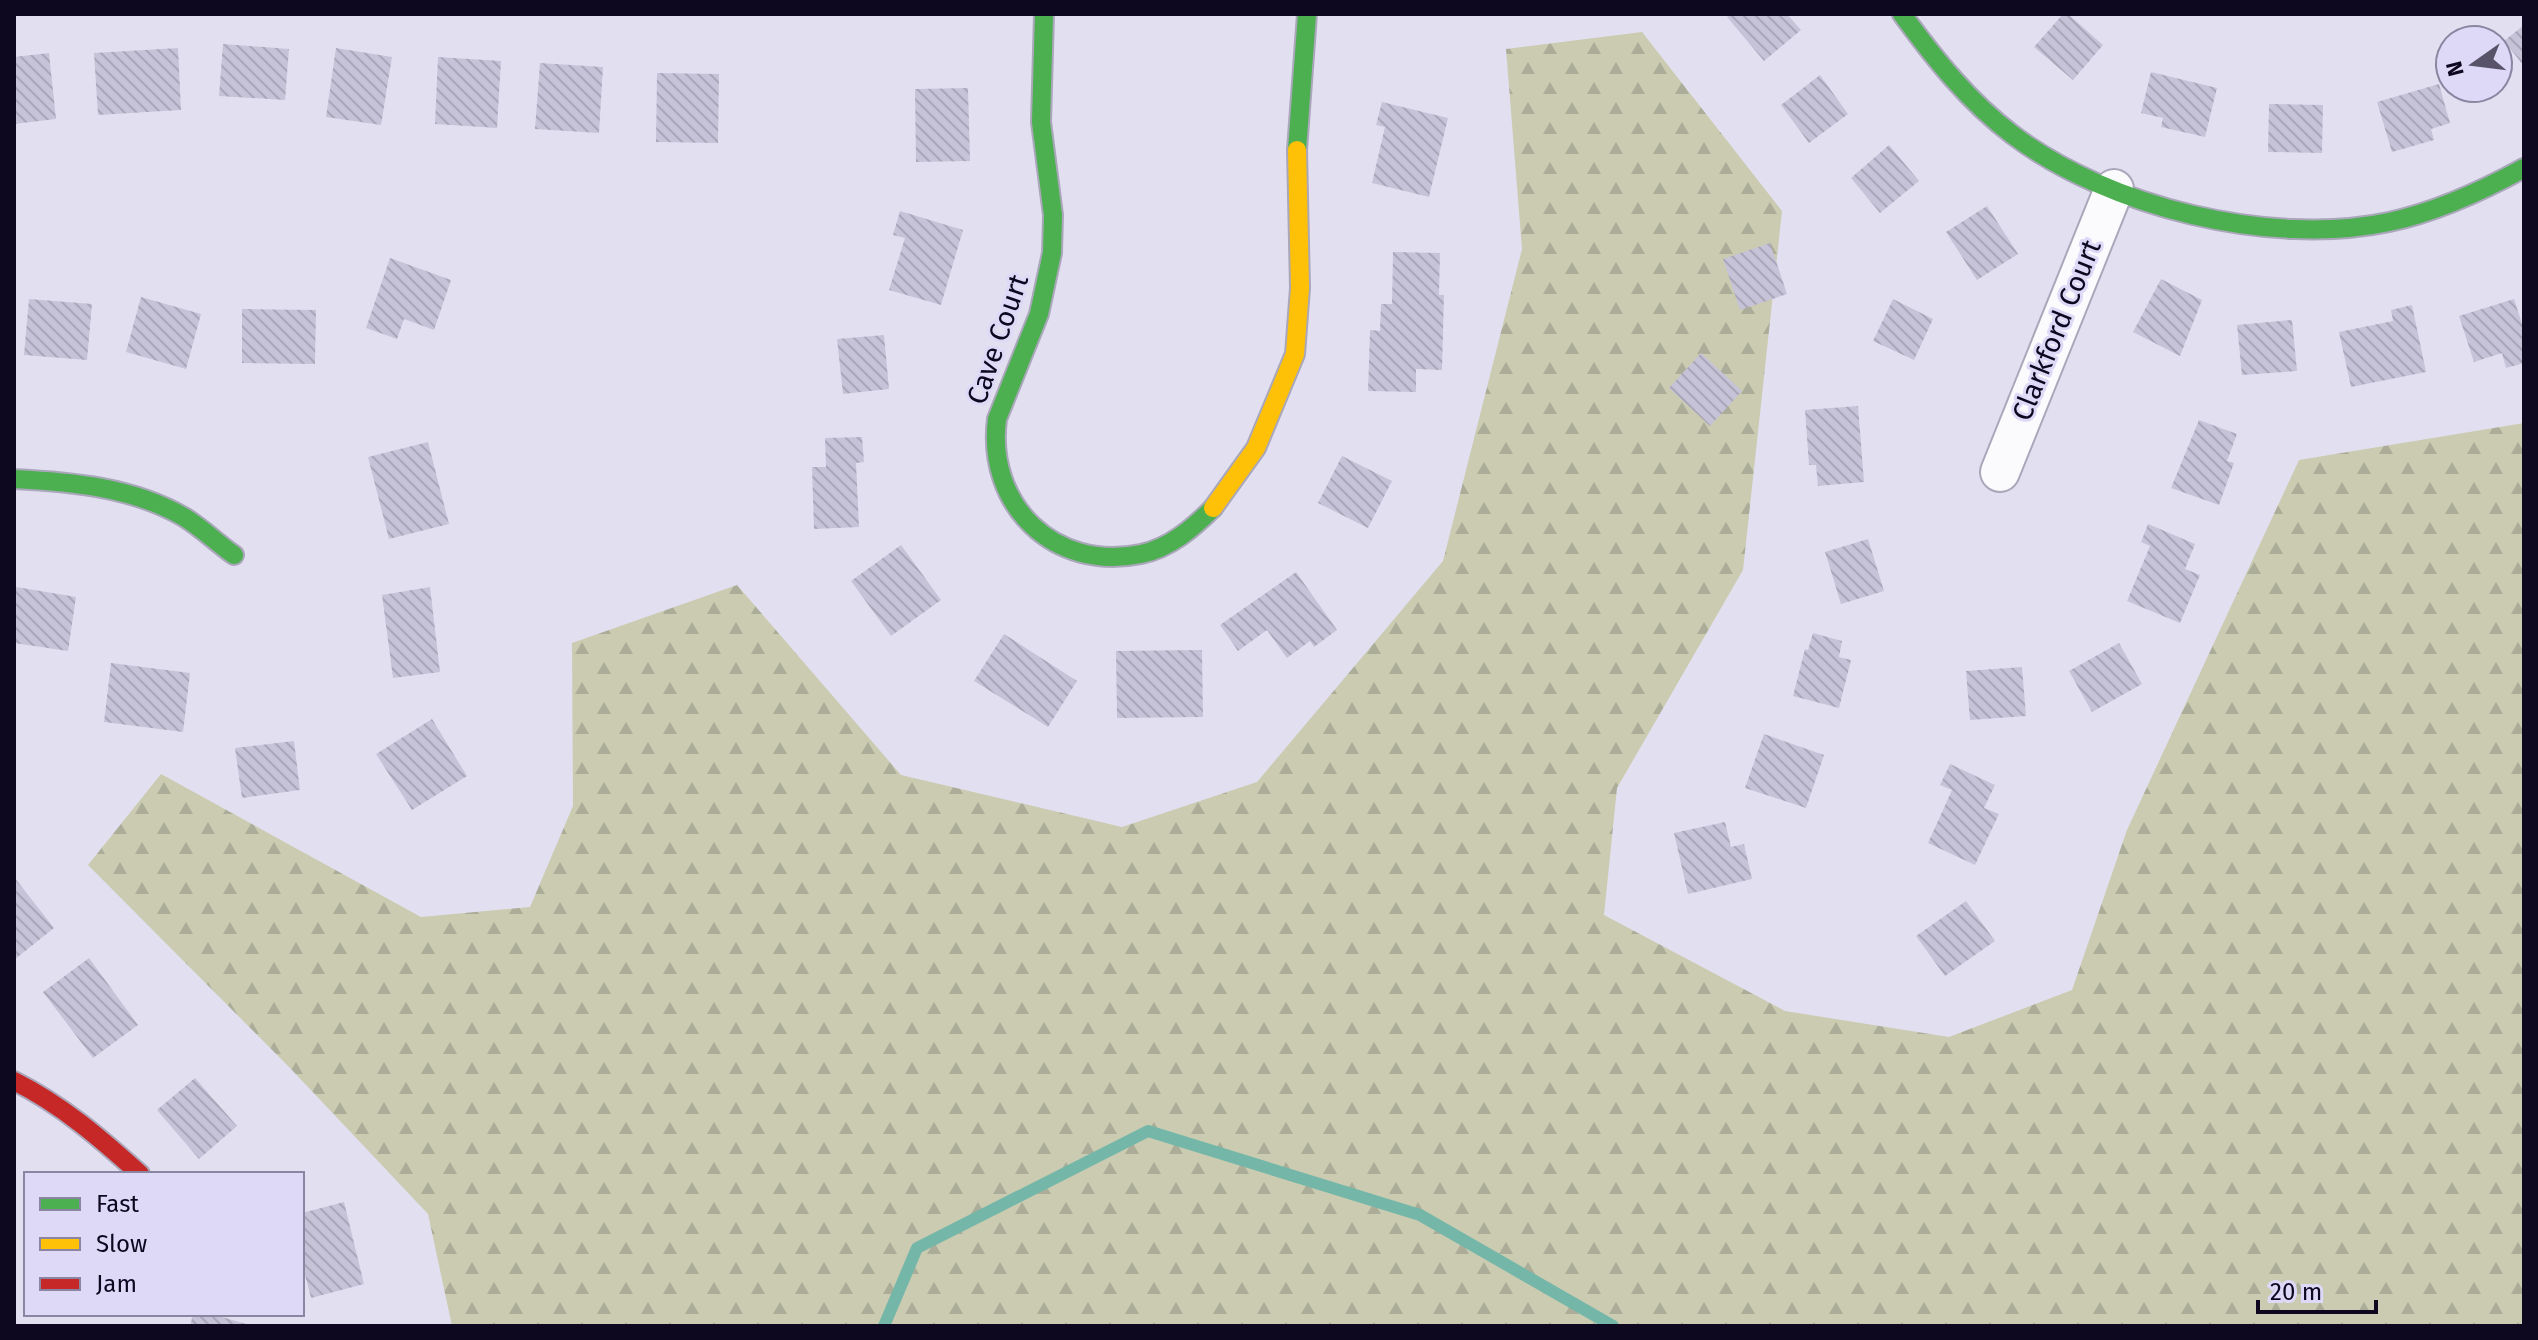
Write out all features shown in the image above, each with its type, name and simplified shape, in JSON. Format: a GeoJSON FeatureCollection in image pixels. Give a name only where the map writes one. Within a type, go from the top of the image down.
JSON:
{"type":"FeatureCollection","features":[{"type":"Feature","properties":{"kind":"street","name":"Cave Court"},"geometry":{"type":"LineString","coordinates":[[1044,14],[1041,111],[1053,218],[1051,269],[1038,318],[1007,383],[998,414],[995,455],[1002,483],[1015,506],[1037,531],[1065,548],[1109,557],[1132,557],[1165,548],[1195,530],[1239,476],[1258,444],[1283,389],[1295,353],[1300,260],[1296,174],[1307,14]]}},
{"type":"Feature","properties":{"kind":"street"},"geometry":{"type":"LineString","coordinates":[[1902,14],[1950,74],[2004,127],[2028,145],[2114,189],[2167,208],[2235,222],[2304,228],[2374,225],[2447,203],[2524,168]]}},
{"type":"Feature","properties":{"kind":"street","name":"Clarkford Court"},"geometry":{"type":"LineString","coordinates":[[2000,472],[2114,189]]}},
{"type":"Feature","properties":{"kind":"street"},"geometry":{"type":"LineString","coordinates":[[14,479],[85,483],[136,496],[184,518],[234,555]]}},
{"type":"Feature","properties":{"kind":"street"},"geometry":{"type":"LineString","coordinates":[[14,1081],[48,1098],[84,1124],[138,1172]]}},
{"type":"Feature","properties":{"kind":"green space"},"geometry":{"type":"Polygon","coordinates":[[[1642,32],[1782,211],[1743,570],[1617,788],[1604,915],[1785,1011],[1949,1037],[2072,990],[2127,830],[2299,460],[2524,423],[2524,1326],[452,1326],[428,1214],[290,1068],[88,865],[161,774],[421,917],[530,907],[573,806],[572,643],[737,585],[901,775],[1122,827],[1257,782],[1443,561],[1522,249],[1506,49],[1642,32]]]}},
{"type":"Feature","properties":{"kind":"building"},"geometry":{"type":"Polygon","coordinates":[[[1731,14],[1787,14],[1801,30],[1764,61],[1727,17],[1731,14]]]}},
{"type":"Feature","properties":{"kind":"building"},"geometry":{"type":"Polygon","coordinates":[[[2063,14],[2068,14],[2103,45],[2073,80],[2034,47],[2063,14]]]}},
{"type":"Feature","properties":{"kind":"building"},"geometry":{"type":"Polygon","coordinates":[[[2524,25],[2524,66],[2514,54],[2514,33],[2524,25]]]}},
{"type":"Feature","properties":{"kind":"building"},"geometry":{"type":"Polygon","coordinates":[[[223,44],[289,49],[285,100],[219,96],[223,44]]]}},
{"type":"Feature","properties":{"kind":"building"},"geometry":{"type":"Polygon","coordinates":[[[178,48],[181,110],[98,115],[94,53],[178,48]]]}},
{"type":"Feature","properties":{"kind":"building"},"geometry":{"type":"Polygon","coordinates":[[[336,48],[392,57],[381,125],[326,117],[336,48]]]}},
{"type":"Feature","properties":{"kind":"building"},"geometry":{"type":"Polygon","coordinates":[[[49,53],[56,119],[14,124],[14,57],[49,53]]]}},
{"type":"Feature","properties":{"kind":"building"},"geometry":{"type":"Polygon","coordinates":[[[438,57],[501,61],[497,128],[435,124],[438,57]]]}},
{"type":"Feature","properties":{"kind":"building"},"geometry":{"type":"Polygon","coordinates":[[[540,63],[603,67],[599,133],[535,129],[540,63]]]}},
{"type":"Feature","properties":{"kind":"building"},"geometry":{"type":"Polygon","coordinates":[[[2151,72],[2217,88],[2205,137],[2161,127],[2163,118],[2141,113],[2151,72]]]}},
{"type":"Feature","properties":{"kind":"building"},"geometry":{"type":"Polygon","coordinates":[[[657,73],[719,74],[718,143],[656,142],[657,73]]]}},
{"type":"Feature","properties":{"kind":"building"},"geometry":{"type":"Polygon","coordinates":[[[1820,75],[1848,114],[1809,143],[1781,105],[1820,75]]]}},
{"type":"Feature","properties":{"kind":"building"},"geometry":{"type":"Polygon","coordinates":[[[2434,85],[2434,104],[2445,104],[2450,123],[2431,129],[2434,140],[2392,152],[2377,102],[2434,85]]]}},
{"type":"Feature","properties":{"kind":"building"},"geometry":{"type":"Polygon","coordinates":[[[968,88],[970,161],[916,162],[915,89],[968,88]]]}},
{"type":"Feature","properties":{"kind":"building"},"geometry":{"type":"Polygon","coordinates":[[[1382,102],[1448,118],[1429,197],[1372,183],[1385,127],[1376,125],[1382,102]]]}},
{"type":"Feature","properties":{"kind":"building"},"geometry":{"type":"Polygon","coordinates":[[[2269,104],[2323,105],[2322,153],[2268,152],[2269,104]]]}},
{"type":"Feature","properties":{"kind":"building"},"geometry":{"type":"Polygon","coordinates":[[[1889,145],[1919,181],[1880,213],[1851,178],[1889,145]]]}},
{"type":"Feature","properties":{"kind":"building"},"geometry":{"type":"Polygon","coordinates":[[[1987,206],[2018,254],[1977,280],[1946,232],[1987,206]]]}},
{"type":"Feature","properties":{"kind":"building"},"geometry":{"type":"Polygon","coordinates":[[[900,211],[963,230],[941,305],[889,290],[905,238],[893,235],[900,211]]]}},
{"type":"Feature","properties":{"kind":"building"},"geometry":{"type":"Polygon","coordinates":[[[1770,243],[1787,294],[1740,310],[1723,259],[1770,243]]]}},
{"type":"Feature","properties":{"kind":"building"},"geometry":{"type":"Polygon","coordinates":[[[1393,252],[1440,253],[1439,295],[1444,295],[1442,370],[1416,369],[1416,392],[1368,391],[1370,330],[1380,331],[1381,304],[1392,304],[1393,252]]]}},
{"type":"Feature","properties":{"kind":"building"},"geometry":{"type":"Polygon","coordinates":[[[390,258],[451,280],[434,330],[404,319],[397,339],[366,328],[390,258]]]}},
{"type":"Feature","properties":{"kind":"building"},"geometry":{"type":"Polygon","coordinates":[[[2161,279],[2202,300],[2180,356],[2133,332],[2161,279]]]}},
{"type":"Feature","properties":{"kind":"building"},"geometry":{"type":"Polygon","coordinates":[[[141,297],[201,314],[186,369],[126,352],[141,297]]]}},
{"type":"Feature","properties":{"kind":"building"},"geometry":{"type":"Polygon","coordinates":[[[29,299],[92,304],[87,360],[24,355],[29,299]]]}},
{"type":"Feature","properties":{"kind":"building"},"geometry":{"type":"Polygon","coordinates":[[[1893,299],[1933,319],[1914,360],[1873,341],[1893,299]]]}},
{"type":"Feature","properties":{"kind":"building"},"geometry":{"type":"Polygon","coordinates":[[[2514,299],[2524,330],[2524,363],[2506,368],[2502,353],[2474,362],[2459,316],[2514,299]]]}},
{"type":"Feature","properties":{"kind":"building"},"geometry":{"type":"Polygon","coordinates":[[[2412,305],[2426,372],[2351,387],[2339,332],[2393,321],[2391,310],[2412,305]]]}},
{"type":"Feature","properties":{"kind":"building"},"geometry":{"type":"Polygon","coordinates":[[[242,309],[316,310],[315,364],[242,363],[242,309]]]}},
{"type":"Feature","properties":{"kind":"building"},"geometry":{"type":"Polygon","coordinates":[[[2292,320],[2297,371],[2242,375],[2237,325],[2292,320]]]}},
{"type":"Feature","properties":{"kind":"building"},"geometry":{"type":"Polygon","coordinates":[[[884,335],[889,389],[843,394],[837,339],[884,335]]]}},
{"type":"Feature","properties":{"kind":"building"},"geometry":{"type":"Polygon","coordinates":[[[1701,353],[1742,391],[1710,426],[1669,388],[1701,353]]]}},
{"type":"Feature","properties":{"kind":"building"},"geometry":{"type":"Polygon","coordinates":[[[1858,406],[1864,482],[1818,486],[1816,465],[1809,465],[1805,410],[1858,406]]]}},
{"type":"Feature","properties":{"kind":"building"},"geometry":{"type":"Polygon","coordinates":[[[2199,420],[2237,434],[2227,461],[2234,463],[2219,505],[2171,488],[2199,420]]]}},
{"type":"Feature","properties":{"kind":"building"},"geometry":{"type":"Polygon","coordinates":[[[862,437],[864,462],[856,463],[859,527],[814,529],[812,467],[826,467],[825,438],[862,437]]]}},
{"type":"Feature","properties":{"kind":"building"},"geometry":{"type":"Polygon","coordinates":[[[428,442],[449,524],[389,539],[368,457],[428,442]]]}},
{"type":"Feature","properties":{"kind":"building"},"geometry":{"type":"Polygon","coordinates":[[[1342,456],[1392,481],[1368,528],[1318,503],[1342,456]]]}},
{"type":"Feature","properties":{"kind":"building"},"geometry":{"type":"Polygon","coordinates":[[[2148,524],[2195,544],[2185,569],[2200,575],[2180,623],[2127,601],[2150,546],[2141,542],[2148,524]]]}},
{"type":"Feature","properties":{"kind":"building"},"geometry":{"type":"Polygon","coordinates":[[[1868,539],[1884,591],[1841,604],[1825,552],[1868,539]]]}},
{"type":"Feature","properties":{"kind":"building"},"geometry":{"type":"Polygon","coordinates":[[[901,545],[941,600],[891,636],[851,581],[901,545]]]}},
{"type":"Feature","properties":{"kind":"building"},"geometry":{"type":"Polygon","coordinates":[[[1296,572],[1337,630],[1314,647],[1310,641],[1287,658],[1267,630],[1238,651],[1220,625],[1296,572]]]}},
{"type":"Feature","properties":{"kind":"building"},"geometry":{"type":"Polygon","coordinates":[[[16,587],[76,597],[68,651],[14,643],[16,587]]]}},
{"type":"Feature","properties":{"kind":"building"},"geometry":{"type":"Polygon","coordinates":[[[430,587],[440,672],[393,678],[382,595],[430,587]]]}},
{"type":"Feature","properties":{"kind":"building"},"geometry":{"type":"Polygon","coordinates":[[[1813,633],[1842,641],[1839,657],[1851,660],[1839,708],[1793,696],[1805,649],[1808,650],[1813,633]]]}},
{"type":"Feature","properties":{"kind":"building"},"geometry":{"type":"Polygon","coordinates":[[[1004,634],[1077,681],[1048,727],[974,681],[1004,634]]]}},
{"type":"Feature","properties":{"kind":"building"},"geometry":{"type":"Polygon","coordinates":[[[2119,643],[2142,684],[2092,712],[2069,671],[2119,643]]]}},
{"type":"Feature","properties":{"kind":"building"},"geometry":{"type":"Polygon","coordinates":[[[1202,650],[1203,717],[1117,718],[1116,651],[1202,650]]]}},
{"type":"Feature","properties":{"kind":"building"},"geometry":{"type":"Polygon","coordinates":[[[111,663],[190,673],[183,732],[104,722],[111,663]]]}},
{"type":"Feature","properties":{"kind":"building"},"geometry":{"type":"Polygon","coordinates":[[[2022,667],[2026,716],[1970,720],[1966,671],[2022,667]]]}},
{"type":"Feature","properties":{"kind":"building"},"geometry":{"type":"Polygon","coordinates":[[[432,719],[467,776],[412,810],[376,754],[432,719]]]}},
{"type":"Feature","properties":{"kind":"building"},"geometry":{"type":"Polygon","coordinates":[[[1764,734],[1824,755],[1806,808],[1745,788],[1764,734]]]}},
{"type":"Feature","properties":{"kind":"building"},"geometry":{"type":"Polygon","coordinates":[[[294,741],[300,790],[242,798],[235,748],[294,741]]]}},
{"type":"Feature","properties":{"kind":"building"},"geometry":{"type":"Polygon","coordinates":[[[1950,764],[1995,785],[1984,808],[1999,814],[1975,865],[1928,843],[1952,790],[1940,785],[1950,764]]]}},
{"type":"Feature","properties":{"kind":"building"},"geometry":{"type":"Polygon","coordinates":[[[1725,822],[1731,847],[1744,844],[1752,879],[1688,894],[1674,833],[1725,822]]]}},
{"type":"Feature","properties":{"kind":"building"},"geometry":{"type":"Polygon","coordinates":[[[14,877],[54,928],[14,960],[14,877]]]}},
{"type":"Feature","properties":{"kind":"building"},"geometry":{"type":"Polygon","coordinates":[[[1966,901],[1995,941],[1945,976],[1916,936],[1966,901]]]}},
{"type":"Feature","properties":{"kind":"building"},"geometry":{"type":"Polygon","coordinates":[[[89,958],[138,1025],[93,1058],[43,992],[89,958]]]}},
{"type":"Feature","properties":{"kind":"building"},"geometry":{"type":"Polygon","coordinates":[[[195,1078],[237,1126],[199,1159],[157,1110],[195,1078]]]}},
{"type":"Feature","properties":{"kind":"building"},"geometry":{"type":"Polygon","coordinates":[[[344,1202],[364,1284],[311,1298],[304,1271],[304,1212],[344,1202]]]}},
{"type":"Feature","properties":{"kind":"building"},"geometry":{"type":"Polygon","coordinates":[[[192,1316],[219,1316],[253,1326],[190,1326],[192,1316]]]}},
{"type":"Feature","properties":{"kind":"waterway"},"geometry":{"type":"LineString","coordinates":[[884,1326],[917,1248],[1148,1131],[1420,1215],[1613,1326]]}},
{"type":"Feature","properties":{"kind":"traffic: fast"},"geometry":{"type":"LineString","coordinates":[[1044,14],[1041,122],[1053,215],[1052,253],[1039,314],[997,419],[996,450],[1003,479],[1015,504],[1032,526],[1054,542],[1080,553],[1109,557],[1152,551],[1189,530],[1213,508]]}},
{"type":"Feature","properties":{"kind":"traffic: fast"},"geometry":{"type":"LineString","coordinates":[[1297,150],[1307,14]]}},
{"type":"Feature","properties":{"kind":"traffic: fast"},"geometry":{"type":"LineString","coordinates":[[1902,14],[1953,79],[2013,135],[2095,182],[2143,201],[2192,215],[2294,229],[2343,228],[2389,222],[2458,200],[2524,168]]}},
{"type":"Feature","properties":{"kind":"traffic: fast"},"geometry":{"type":"LineString","coordinates":[[14,479],[80,484],[144,499],[184,517],[234,555]]}},
{"type":"Feature","properties":{"kind":"traffic: slow"},"geometry":{"type":"LineString","coordinates":[[1213,508],[1256,448],[1295,354],[1300,288],[1297,150]]}},
{"type":"Feature","properties":{"kind":"traffic: jam"},"geometry":{"type":"LineString","coordinates":[[14,1081],[64,1111],[138,1172]]}}]}
